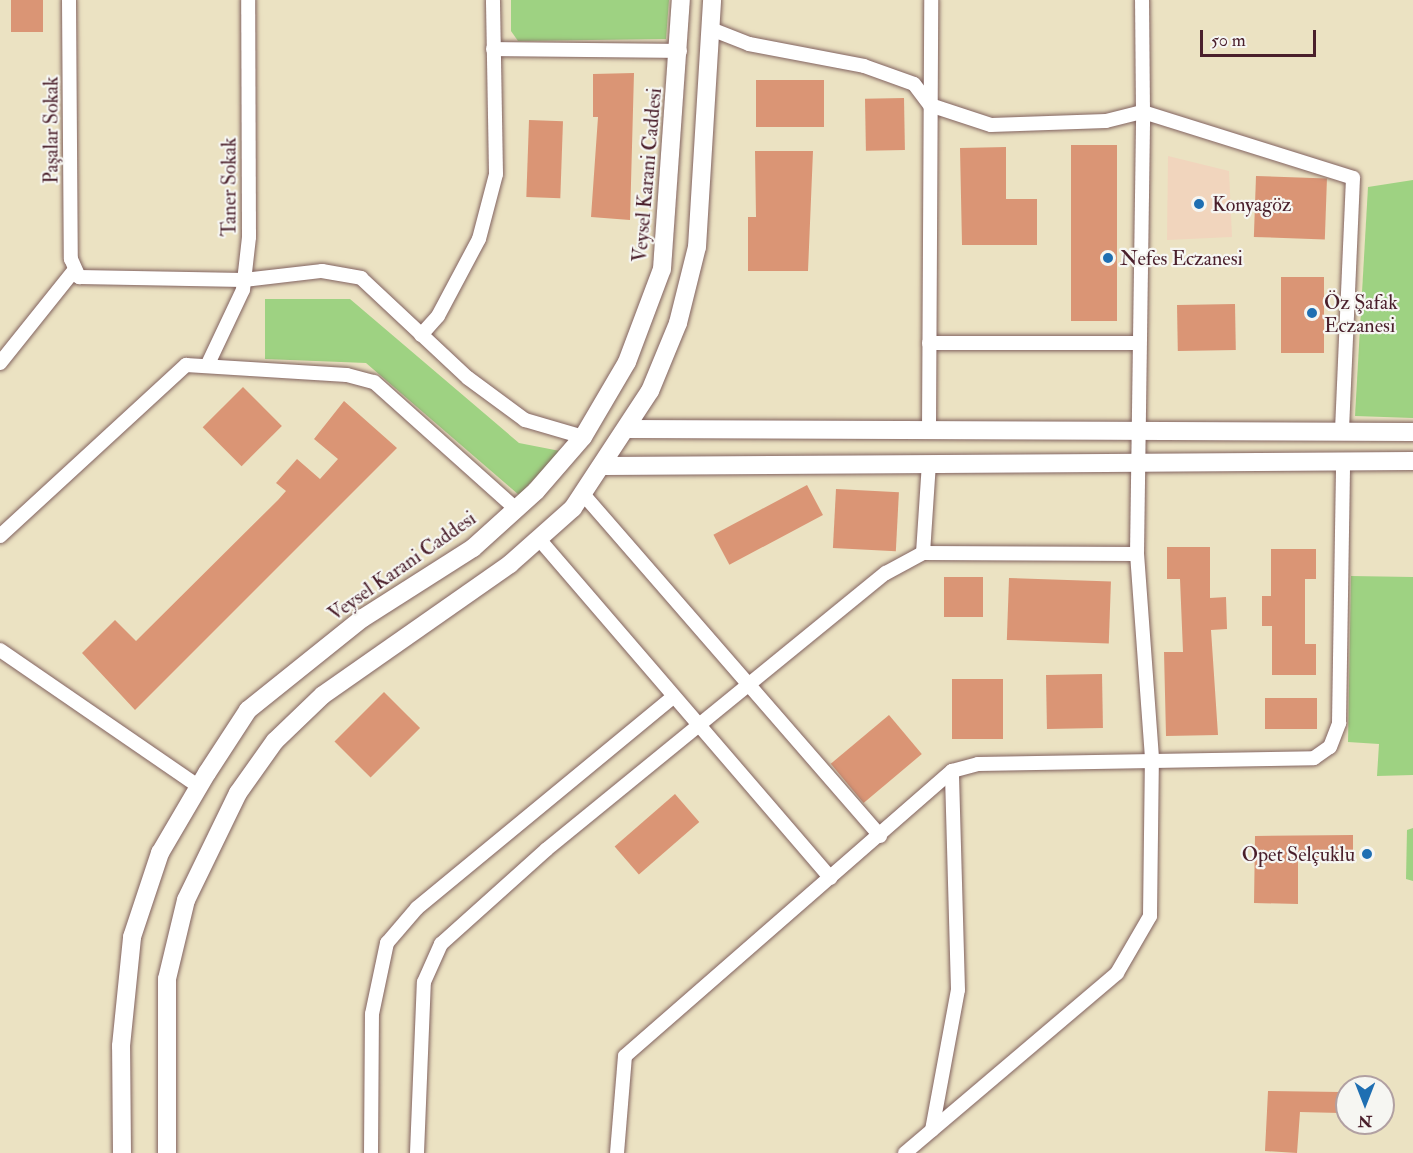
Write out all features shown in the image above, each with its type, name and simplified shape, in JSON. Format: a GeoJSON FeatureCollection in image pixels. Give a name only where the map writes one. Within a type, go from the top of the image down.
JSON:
{"type":"FeatureCollection","features":[{"type":"Feature","properties":{"kind":"main road","name":"Veysel Karani Caddesi"},"geometry":{"type":"LineString","coordinates":[[122,1153],[121,1046],[132,937],[160,853],[248,710],[363,618],[473,548],[516,509],[583,437],[627,362],[662,268],[680,51],[681,0]]}},
{"type":"Feature","properties":{"kind":"main road"},"geometry":{"type":"LineString","coordinates":[[167,1153],[167,979],[186,900],[238,793],[275,741],[323,695],[539,539],[583,494],[627,429],[678,323],[697,247],[712,0]]}},
{"type":"Feature","properties":{"kind":"main road"},"geometry":{"type":"LineString","coordinates":[[627,429],[1413,432]]}},
{"type":"Feature","properties":{"kind":"main road"},"geometry":{"type":"LineString","coordinates":[[604,466],[1413,461]]}},
{"type":"Feature","properties":{"kind":"street","name":"Paşalar Sokak"},"geometry":{"type":"LineString","coordinates":[[69,0],[72,266]]}},
{"type":"Feature","properties":{"kind":"street","name":"Taner Sokak"},"geometry":{"type":"LineString","coordinates":[[207,366],[244,280],[249,237],[248,0]]}},
{"type":"Feature","properties":{"kind":"street"},"geometry":{"type":"LineString","coordinates":[[421,335],[438,316],[479,239],[496,174],[497,74],[493,49],[493,0]]}},
{"type":"Feature","properties":{"kind":"street"},"geometry":{"type":"LineString","coordinates":[[929,430],[931,0]]}},
{"type":"Feature","properties":{"kind":"street"},"geometry":{"type":"LineString","coordinates":[[905,1153],[1117,973],[1138,944],[1150,916],[1152,758],[1137,554],[1140,464],[1137,431],[1143,112],[1142,0]]}},
{"type":"Feature","properties":{"kind":"street"},"geometry":{"type":"LineString","coordinates":[[711,29],[749,44],[864,66],[914,84],[930,105],[991,125],[1106,121],[1143,112],[1353,178],[1342,432]]}},
{"type":"Feature","properties":{"kind":"street"},"geometry":{"type":"LineString","coordinates":[[493,49],[680,51]]}},
{"type":"Feature","properties":{"kind":"street"},"geometry":{"type":"LineString","coordinates":[[0,363],[72,266],[101,280],[244,280],[322,271],[361,278],[421,335],[525,420],[583,437]]}},
{"type":"Feature","properties":{"kind":"street"},"geometry":{"type":"LineString","coordinates":[[929,343],[1139,343]]}},
{"type":"Feature","properties":{"kind":"street"},"geometry":{"type":"LineString","coordinates":[[0,536],[186,365],[347,375],[374,382],[516,509]]}},
{"type":"Feature","properties":{"kind":"street"},"geometry":{"type":"LineString","coordinates":[[617,1153],[625,1056],[952,771],[978,764],[1152,758],[1314,758],[1330,747],[1339,723],[1343,461]]}},
{"type":"Feature","properties":{"kind":"street"},"geometry":{"type":"LineString","coordinates":[[923,553],[929,463]]}},
{"type":"Feature","properties":{"kind":"street"},"geometry":{"type":"LineString","coordinates":[[583,494],[880,836]]}},
{"type":"Feature","properties":{"kind":"street"},"geometry":{"type":"LineString","coordinates":[[539,539],[697,726],[831,878]]}},
{"type":"Feature","properties":{"kind":"street"},"geometry":{"type":"LineString","coordinates":[[417,1153],[419,1015],[424,982],[441,944],[697,726],[885,573],[923,553],[1137,554]]}},
{"type":"Feature","properties":{"kind":"street"},"geometry":{"type":"LineString","coordinates":[[0,650],[199,787]]}},
{"type":"Feature","properties":{"kind":"street"},"geometry":{"type":"LineString","coordinates":[[371,1153],[372,1014],[387,943],[417,908],[672,696]]}},
{"type":"Feature","properties":{"kind":"street"},"geometry":{"type":"LineString","coordinates":[[932,1130],[958,990],[952,771]]}},
{"type":"Feature","properties":{"kind":"shaded area","name":"Konyagöz"},"geometry":{"type":"Polygon","coordinates":[[[1168,156],[1229,171],[1232,237],[1167,240],[1168,156]]]}},
{"type":"Feature","properties":{"kind":"green space"},"geometry":{"type":"Polygon","coordinates":[[[511,0],[669,0],[666,39],[518,41],[511,31],[511,0]]]}},
{"type":"Feature","properties":{"kind":"green space"},"geometry":{"type":"Polygon","coordinates":[[[1413,180],[1413,418],[1355,416],[1368,187],[1413,180]]]}},
{"type":"Feature","properties":{"kind":"green space"},"geometry":{"type":"Polygon","coordinates":[[[265,299],[350,299],[519,443],[560,451],[519,495],[366,363],[265,359],[265,299]]]}},
{"type":"Feature","properties":{"kind":"green space"},"geometry":{"type":"Polygon","coordinates":[[[1351,576],[1413,577],[1413,775],[1377,776],[1379,744],[1348,742],[1351,576]]]}},
{"type":"Feature","properties":{"kind":"green space"},"geometry":{"type":"Polygon","coordinates":[[[1413,828],[1413,881],[1406,879],[1407,830],[1413,828]]]}},
{"type":"Feature","properties":{"kind":"building"},"geometry":{"type":"Polygon","coordinates":[[[11,0],[43,0],[43,32],[11,32],[11,0]]]}},
{"type":"Feature","properties":{"kind":"building"},"geometry":{"type":"Polygon","coordinates":[[[634,73],[630,220],[591,217],[598,117],[593,117],[593,74],[634,73]]]}},
{"type":"Feature","properties":{"kind":"building"},"geometry":{"type":"Polygon","coordinates":[[[756,80],[824,80],[824,127],[756,127],[756,80]]]}},
{"type":"Feature","properties":{"kind":"building"},"geometry":{"type":"Polygon","coordinates":[[[904,98],[905,150],[866,151],[865,99],[904,98]]]}},
{"type":"Feature","properties":{"kind":"building"},"geometry":{"type":"Polygon","coordinates":[[[529,120],[563,121],[560,198],[526,197],[529,120]]]}},
{"type":"Feature","properties":{"kind":"building"},"geometry":{"type":"Polygon","coordinates":[[[1071,145],[1117,145],[1117,321],[1071,321],[1071,145]]]}},
{"type":"Feature","properties":{"kind":"building"},"geometry":{"type":"Polygon","coordinates":[[[1006,147],[1006,199],[1037,199],[1037,245],[962,245],[960,148],[1006,147]]]}},
{"type":"Feature","properties":{"kind":"building"},"geometry":{"type":"Polygon","coordinates":[[[755,151],[813,151],[808,271],[748,271],[748,217],[756,217],[755,151]]]}},
{"type":"Feature","properties":{"kind":"building"},"geometry":{"type":"Polygon","coordinates":[[[1256,176],[1327,178],[1325,239],[1254,237],[1256,176]]]}},
{"type":"Feature","properties":{"kind":"building"},"geometry":{"type":"Polygon","coordinates":[[[1281,277],[1324,277],[1324,353],[1281,353],[1281,277]]]}},
{"type":"Feature","properties":{"kind":"building"},"geometry":{"type":"Polygon","coordinates":[[[1235,304],[1236,350],[1178,351],[1177,305],[1235,304]]]}},
{"type":"Feature","properties":{"kind":"building"},"geometry":{"type":"Polygon","coordinates":[[[243,387],[282,426],[242,466],[203,427],[243,387]]]}},
{"type":"Feature","properties":{"kind":"building"},"geometry":{"type":"Polygon","coordinates":[[[344,401],[397,448],[135,710],[82,653],[115,620],[136,641],[286,491],[276,483],[297,459],[320,479],[338,459],[314,439],[344,401]]]}},
{"type":"Feature","properties":{"kind":"building"},"geometry":{"type":"Polygon","coordinates":[[[807,485],[823,515],[729,565],[713,535],[807,485]]]}},
{"type":"Feature","properties":{"kind":"building"},"geometry":{"type":"Polygon","coordinates":[[[836,489],[899,492],[896,551],[833,548],[836,489]]]}},
{"type":"Feature","properties":{"kind":"building"},"geometry":{"type":"Polygon","coordinates":[[[1167,547],[1210,547],[1210,598],[1226,597],[1227,629],[1211,630],[1218,735],[1166,736],[1164,652],[1183,652],[1180,579],[1167,579],[1167,547]]]}},
{"type":"Feature","properties":{"kind":"building"},"geometry":{"type":"Polygon","coordinates":[[[1271,549],[1316,549],[1316,579],[1305,579],[1305,644],[1316,644],[1316,675],[1272,675],[1272,626],[1262,626],[1262,596],[1271,596],[1271,549]]]}},
{"type":"Feature","properties":{"kind":"building"},"geometry":{"type":"Polygon","coordinates":[[[944,577],[983,577],[983,617],[944,617],[944,577]]]}},
{"type":"Feature","properties":{"kind":"building"},"geometry":{"type":"Polygon","coordinates":[[[1009,578],[1111,582],[1109,644],[1007,640],[1009,578]]]}},
{"type":"Feature","properties":{"kind":"building"},"geometry":{"type":"Polygon","coordinates":[[[1102,674],[1103,728],[1047,729],[1046,675],[1102,674]]]}},
{"type":"Feature","properties":{"kind":"building"},"geometry":{"type":"Polygon","coordinates":[[[952,679],[1003,679],[1003,739],[952,739],[952,679]]]}},
{"type":"Feature","properties":{"kind":"building"},"geometry":{"type":"Polygon","coordinates":[[[384,692],[420,728],[371,778],[335,741],[384,692]]]}},
{"type":"Feature","properties":{"kind":"building"},"geometry":{"type":"Polygon","coordinates":[[[1265,698],[1317,698],[1317,729],[1265,729],[1265,698]]]}},
{"type":"Feature","properties":{"kind":"building"},"geometry":{"type":"Polygon","coordinates":[[[889,715],[922,754],[864,803],[831,764],[889,715]]]}},
{"type":"Feature","properties":{"kind":"building"},"geometry":{"type":"Polygon","coordinates":[[[675,794],[699,822],[639,874],[615,846],[675,794]]]}},
{"type":"Feature","properties":{"kind":"building"},"geometry":{"type":"Polygon","coordinates":[[[1353,835],[1353,861],[1298,861],[1298,904],[1254,903],[1255,836],[1353,835]]]}},
{"type":"Feature","properties":{"kind":"building"},"geometry":{"type":"Polygon","coordinates":[[[1268,1091],[1335,1092],[1335,1113],[1300,1112],[1297,1153],[1265,1151],[1268,1091]]]}},
{"type":"Feature","properties":{"kind":"place","name":"Konyagöz"},"geometry":{"type":"Point","coordinates":[1199,204]}},
{"type":"Feature","properties":{"kind":"place","name":"Nefes Eczanesi"},"geometry":{"type":"Point","coordinates":[1108,258]}},
{"type":"Feature","properties":{"kind":"place","name":"Öz Şafak Eczanesi"},"geometry":{"type":"Point","coordinates":[1312,313]}},
{"type":"Feature","properties":{"kind":"place","name":"Opet Selçuklu"},"geometry":{"type":"Point","coordinates":[1367,854]}}]}
